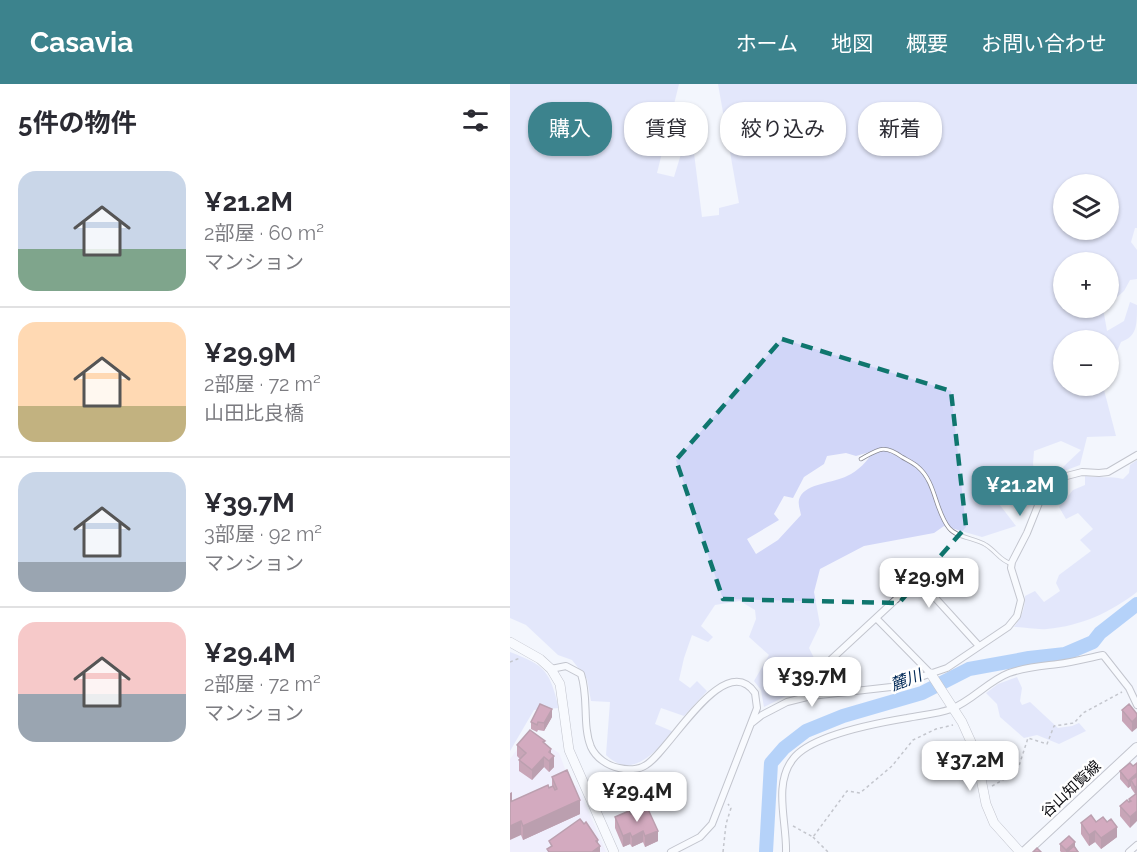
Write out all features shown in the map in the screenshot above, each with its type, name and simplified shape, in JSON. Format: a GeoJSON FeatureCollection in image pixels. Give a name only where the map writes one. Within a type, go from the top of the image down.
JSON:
{"type":"FeatureCollection","features":[{"type":"Feature","properties":{"kind":"main road","name":"谷山知覧線"},"geometry":{"type":"LineString","coordinates":[[1025,852],[1137,748]]}},
{"type":"Feature","properties":{"kind":"street"},"geometry":{"type":"LineString","coordinates":[[752,723],[787,702],[811,696],[891,687],[932,676],[956,663],[1008,627],[1017,616],[1021,600],[1012,564],[1041,498],[1063,477],[1073,473],[1108,472],[1137,455]]}},
{"type":"Feature","properties":{"kind":"street"},"geometry":{"type":"LineString","coordinates":[[842,687],[824,666],[918,579],[979,646]]}},
{"type":"Feature","properties":{"kind":"street"},"geometry":{"type":"LineString","coordinates":[[877,619],[932,676],[954,708],[976,753],[986,804],[994,823],[1020,852]]}},
{"type":"Feature","properties":{"kind":"street"},"geometry":{"type":"LineString","coordinates":[[510,642],[540,659],[551,669],[560,684],[569,750],[614,852]]}},
{"type":"Feature","properties":{"kind":"street"},"geometry":{"type":"LineString","coordinates":[[786,852],[783,803],[786,772],[792,760],[819,739],[908,717],[928,716],[954,708],[996,679],[1011,673],[1103,655],[1129,688],[1137,705]]}},
{"type":"Feature","properties":{"kind":"street"},"geometry":{"type":"LineString","coordinates":[[551,669],[566,666],[581,674],[592,747],[600,759],[615,768],[625,770],[646,766],[675,736],[706,698],[720,687],[730,684],[746,684],[755,693],[757,708],[712,824],[700,837],[671,852]]}},
{"type":"Feature","properties":{"kind":"street"},"geometry":{"type":"LineString","coordinates":[[1129,852],[1137,845]]}},
{"type":"Feature","properties":{"kind":"lane"},"geometry":{"type":"LineString","coordinates":[[861,459],[878,449],[885,448],[919,467],[928,480],[942,517],[951,530],[987,545],[1004,562],[1012,564]]}},
{"type":"Feature","properties":{"kind":"path"},"geometry":{"type":"LineString","coordinates":[[982,788],[997,786],[1017,772],[1028,738],[1047,744],[1054,726],[1074,723],[1083,713],[1129,688]]}},
{"type":"Feature","properties":{"kind":"path"},"geometry":{"type":"LineString","coordinates":[[813,837],[848,791],[860,793],[892,766],[913,740],[936,729],[962,722]]}},
{"type":"Feature","properties":{"kind":"path"},"geometry":{"type":"LineString","coordinates":[[722,800],[730,808],[723,852]]}},
{"type":"Feature","properties":{"kind":"path"},"geometry":{"type":"LineString","coordinates":[[784,822],[813,837],[828,852]]}},
{"type":"Feature","properties":{"kind":"highlighted area"},"geometry":{"type":"Polygon","coordinates":[[[782,339],[951,391],[966,527],[899,603],[723,599],[676,460],[782,339]]]}},
{"type":"Feature","properties":{"kind":"shaded area"},"geometry":{"type":"Polygon","coordinates":[[[510,84],[679,84],[675,102],[624,102],[624,156],[661,156],[657,173],[674,177],[680,156],[694,156],[702,217],[719,215],[719,208],[739,203],[731,156],[846,156],[846,102],[721,102],[718,84],[1137,84],[1137,228],[1135,228],[1131,242],[1137,250],[1137,279],[1130,280],[1119,295],[1119,252],[1053,252],[1053,318],[1105,318],[1107,330],[1053,330],[1053,396],[1106,396],[1116,436],[1087,437],[1080,465],[1064,471],[1063,467],[1081,450],[1061,441],[1034,451],[1033,464],[1039,493],[1036,497],[1026,478],[1006,483],[993,496],[1016,526],[982,537],[944,526],[934,533],[864,546],[820,569],[814,592],[820,625],[809,648],[817,664],[810,671],[801,664],[798,690],[764,707],[761,690],[754,681],[769,655],[749,637],[756,619],[755,610],[740,601],[715,605],[701,626],[713,637],[708,642],[692,635],[679,680],[690,688],[697,681],[707,691],[684,716],[661,708],[655,724],[674,732],[651,754],[634,764],[625,765],[606,755],[610,702],[591,701],[587,679],[572,660],[558,655],[526,625],[510,618],[510,84]],[[873,451],[856,456],[846,453],[827,456],[824,464],[804,477],[793,498],[784,496],[774,514],[779,520],[747,539],[756,554],[778,540],[801,515],[799,502],[803,492],[851,474],[873,451]]]}},
{"type":"Feature","properties":{"kind":"shaded area"},"geometry":{"type":"Polygon","coordinates":[[[1130,302],[1137,305],[1135,329],[1130,337],[1121,342],[1119,347],[1119,330],[1109,330],[1124,321],[1130,302]]]}},
{"type":"Feature","properties":{"kind":"shaded area"},"geometry":{"type":"Polygon","coordinates":[[[1137,460],[1137,592],[1106,612],[1072,625],[1043,629],[1014,627],[1022,612],[1025,596],[1035,591],[1044,602],[1060,591],[1056,583],[1059,575],[1091,551],[1080,540],[1093,529],[1078,513],[1066,519],[1059,507],[1073,490],[1085,485],[1085,476],[1123,479],[1129,473],[1130,465],[1137,460]]]}},
{"type":"Feature","properties":{"kind":"shaded area"},"geometry":{"type":"Polygon","coordinates":[[[510,652],[532,661],[545,671],[559,708],[534,710],[510,751],[510,652]]]}},
{"type":"Feature","properties":{"kind":"shaded area"},"geometry":{"type":"Polygon","coordinates":[[[1017,677],[1022,688],[1020,701],[1022,705],[1030,702],[1058,728],[1079,723],[1086,731],[1059,744],[1037,735],[1024,738],[1000,717],[997,704],[986,693],[998,684],[1017,677]]]}},
{"type":"Feature","properties":{"kind":"shaded area"},"geometry":{"type":"Polygon","coordinates":[[[529,734],[559,753],[572,787],[577,785],[606,852],[510,852],[510,759],[529,734]]]}},
{"type":"Feature","properties":{"kind":"building"},"geometry":{"type":"Polygon","coordinates":[[[540,704],[552,709],[544,723],[538,722],[537,725],[531,722],[540,704]]]}},
{"type":"Feature","properties":{"kind":"building"},"geometry":{"type":"Polygon","coordinates":[[[1129,704],[1137,714],[1132,722],[1122,710],[1129,704]]]}},
{"type":"Feature","properties":{"kind":"building"},"geometry":{"type":"Polygon","coordinates":[[[530,730],[545,741],[543,742],[551,749],[549,752],[554,756],[549,761],[544,757],[532,770],[519,760],[526,753],[517,745],[530,730]]]}},
{"type":"Feature","properties":{"kind":"building"},"geometry":{"type":"Polygon","coordinates":[[[1130,763],[1133,766],[1137,763],[1137,773],[1128,781],[1120,771],[1130,763]]]}},
{"type":"Feature","properties":{"kind":"building"},"geometry":{"type":"Polygon","coordinates":[[[567,770],[580,800],[523,826],[521,821],[510,826],[510,802],[548,785],[549,788],[553,786],[555,790],[557,789],[552,777],[567,770]]]}},
{"type":"Feature","properties":{"kind":"building"},"geometry":{"type":"Polygon","coordinates":[[[1137,776],[1137,786],[1135,787],[1131,780],[1137,776]]]}},
{"type":"Feature","properties":{"kind":"building"},"geometry":{"type":"Polygon","coordinates":[[[1137,793],[1137,811],[1130,817],[1120,806],[1127,800],[1131,801],[1129,799],[1137,793]]]}},
{"type":"Feature","properties":{"kind":"building"},"geometry":{"type":"Polygon","coordinates":[[[647,807],[658,831],[645,836],[643,831],[632,837],[630,833],[623,836],[615,817],[629,811],[631,814],[647,807]]]}},
{"type":"Feature","properties":{"kind":"building"},"geometry":{"type":"Polygon","coordinates":[[[1091,815],[1096,822],[1103,817],[1107,822],[1111,819],[1117,827],[1101,838],[1095,831],[1089,835],[1081,823],[1091,815]]]}},
{"type":"Feature","properties":{"kind":"building"},"geometry":{"type":"Polygon","coordinates":[[[580,819],[584,824],[586,822],[600,846],[592,852],[549,852],[547,849],[552,846],[549,841],[580,819]]]}},
{"type":"Feature","properties":{"kind":"building"},"geometry":{"type":"Polygon","coordinates":[[[1069,836],[1075,842],[1066,850],[1060,844],[1069,836]]]}},
{"type":"Feature","properties":{"kind":"building"},"geometry":{"type":"Polygon","coordinates":[[[1074,846],[1078,852],[1067,852],[1074,846]]]}},
{"type":"Feature","properties":{"kind":"waterway","name":"麓川"},"geometry":{"type":"LineString","coordinates":[[766,852],[771,763],[784,748],[806,731],[843,716],[922,693],[969,669],[1065,654],[1093,642],[1100,633],[1137,604]]}}]}
